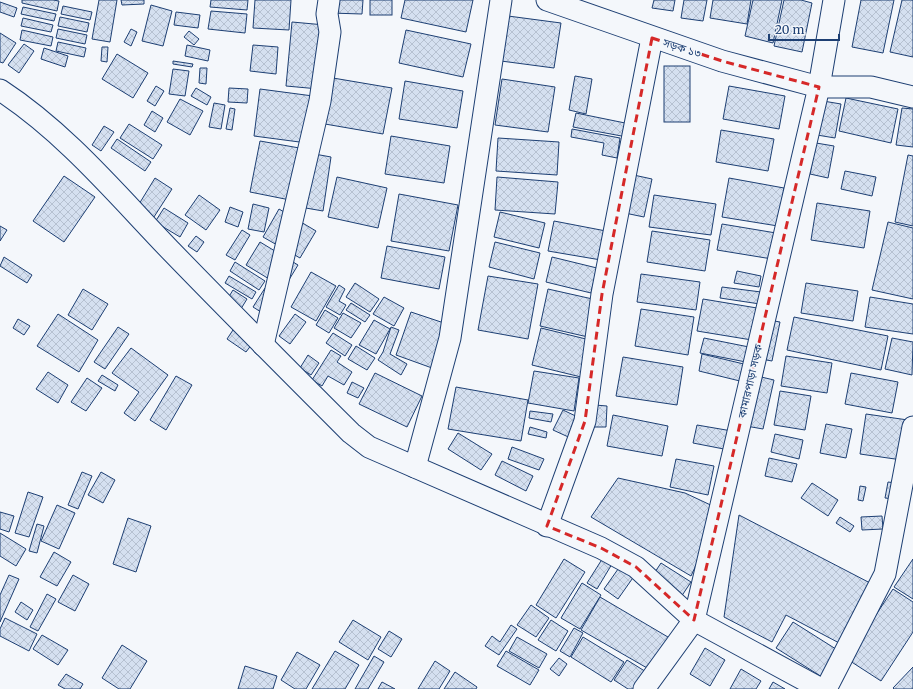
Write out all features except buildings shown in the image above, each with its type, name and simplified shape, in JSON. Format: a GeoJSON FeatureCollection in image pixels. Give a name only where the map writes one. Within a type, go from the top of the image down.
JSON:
{"type":"FeatureCollection","features":[{"type":"Feature","properties":{"kind":"street"},"geometry":{"type":"LineString","coordinates":[[263,345],[320,101],[330,32],[327,14],[329,0]]}},
{"type":"Feature","properties":{"kind":"street"},"geometry":{"type":"LineString","coordinates":[[415,466],[450,338],[501,0]]}},
{"type":"Feature","properties":{"kind":"street","name":"সড়ক ১৩"},"geometry":{"type":"LineString","coordinates":[[547,0],[652,38],[722,61],[819,86],[871,87],[913,97]]}},
{"type":"Feature","properties":{"kind":"street","name":"কামারপাড়া সড়ক"},"geometry":{"type":"LineString","coordinates":[[694,620],[819,86],[834,0]]}},
{"type":"Feature","properties":{"kind":"street"},"geometry":{"type":"LineString","coordinates":[[547,526],[585,421],[602,294],[652,38]]}},
{"type":"Feature","properties":{"kind":"street"},"geometry":{"type":"LineString","coordinates":[[0,90],[27,107],[90,166],[263,345],[351,433],[369,447],[415,466],[547,526],[601,548],[636,567],[694,620],[820,689]]}},
{"type":"Feature","properties":{"kind":"street"},"geometry":{"type":"LineString","coordinates":[[826,689],[885,574],[913,427]]}},
{"type":"Feature","properties":{"kind":"street"},"geometry":{"type":"LineString","coordinates":[[644,689],[694,620]]}},
{"type":"Feature","properties":{"kind":"highlighted area"},"geometry":{"type":"Polygon","coordinates":[[[652,38],[722,61],[819,87],[694,620],[636,567],[601,548],[547,526],[585,421],[602,294],[652,38]]]}}]}
